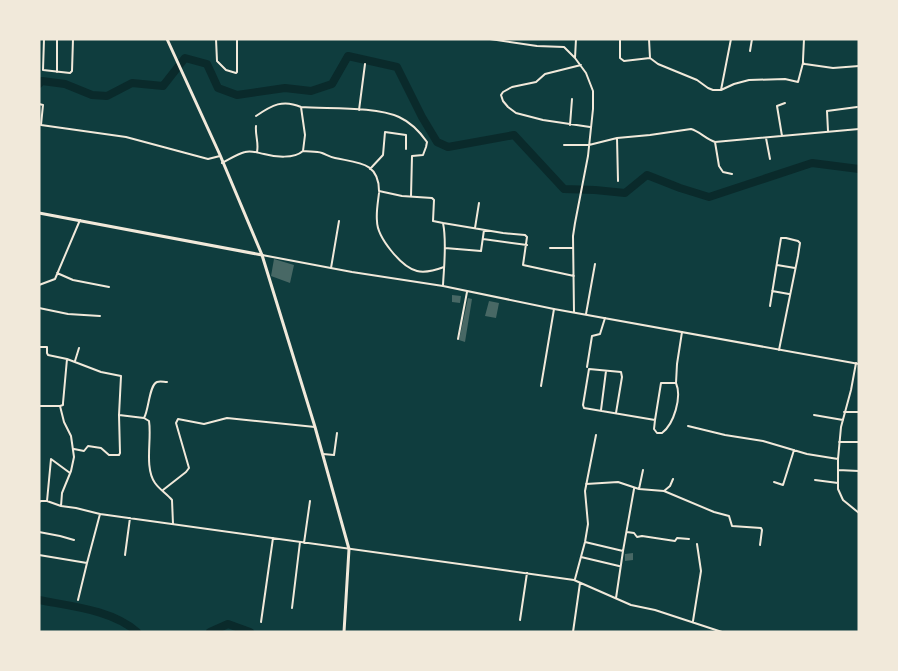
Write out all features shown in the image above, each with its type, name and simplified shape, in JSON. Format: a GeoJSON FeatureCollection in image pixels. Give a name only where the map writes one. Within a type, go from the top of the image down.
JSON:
{"type":"FeatureCollection","features":[{"type":"Feature","properties":{"kind":"main road"},"geometry":{"type":"LineString","coordinates":[[167,39],[262,255],[323,454],[349,549],[344,632]]}},
{"type":"Feature","properties":{"kind":"main road"},"geometry":{"type":"LineString","coordinates":[[39,213],[262,255]]}},
{"type":"Feature","properties":{"kind":"street"},"geometry":{"type":"LineString","coordinates":[[44,39],[43,70],[70,73],[72,71],[73,39]]}},
{"type":"Feature","properties":{"kind":"street"},"geometry":{"type":"LineString","coordinates":[[57,39],[57,72]]}},
{"type":"Feature","properties":{"kind":"street"},"geometry":{"type":"LineString","coordinates":[[216,39],[216,61],[226,70],[236,74],[237,39]]}},
{"type":"Feature","properties":{"kind":"street"},"geometry":{"type":"LineString","coordinates":[[490,39],[537,46],[564,46],[581,65],[593,91],[586,172],[575,223],[574,312]]}},
{"type":"Feature","properties":{"kind":"street"},"geometry":{"type":"LineString","coordinates":[[576,39],[576,58]]}},
{"type":"Feature","properties":{"kind":"street"},"geometry":{"type":"LineString","coordinates":[[620,39],[620,58],[624,61],[650,58],[658,64],[697,80],[708,88],[721,90],[749,80],[785,79],[798,82],[803,63],[804,39]]}},
{"type":"Feature","properties":{"kind":"street"},"geometry":{"type":"LineString","coordinates":[[649,39],[650,58]]}},
{"type":"Feature","properties":{"kind":"street"},"geometry":{"type":"LineString","coordinates":[[721,90],[731,39]]}},
{"type":"Feature","properties":{"kind":"street"},"geometry":{"type":"LineString","coordinates":[[750,51],[752,39]]}},
{"type":"Feature","properties":{"kind":"street"},"geometry":{"type":"LineString","coordinates":[[803,63],[822,67],[859,66]]}},
{"type":"Feature","properties":{"kind":"street"},"geometry":{"type":"LineString","coordinates":[[359,110],[364,64]]}},
{"type":"Feature","properties":{"kind":"street"},"geometry":{"type":"LineString","coordinates":[[581,65],[545,74],[536,82],[512,87],[501,95],[503,101],[516,113],[591,128]]}},
{"type":"Feature","properties":{"kind":"street"},"geometry":{"type":"LineString","coordinates":[[570,125],[572,99]]}},
{"type":"Feature","properties":{"kind":"street"},"geometry":{"type":"LineString","coordinates":[[256,116],[282,102],[293,103],[301,107],[389,113],[400,117],[414,126],[426,140],[423,155],[412,156],[411,196]]}},
{"type":"Feature","properties":{"kind":"street"},"geometry":{"type":"LineString","coordinates":[[39,104],[43,105],[41,125],[126,137],[208,159],[220,156]]}},
{"type":"Feature","properties":{"kind":"street"},"geometry":{"type":"LineString","coordinates":[[782,136],[777,106],[785,104]]}},
{"type":"Feature","properties":{"kind":"street"},"geometry":{"type":"LineString","coordinates":[[222,163],[245,152],[299,155],[303,151],[305,135],[301,107]]}},
{"type":"Feature","properties":{"kind":"street"},"geometry":{"type":"LineString","coordinates":[[828,132],[827,111],[857,107]]}},
{"type":"Feature","properties":{"kind":"street"},"geometry":{"type":"LineString","coordinates":[[256,126],[257,152]]}},
{"type":"Feature","properties":{"kind":"street"},"geometry":{"type":"LineString","coordinates":[[564,144],[589,145],[617,138],[690,129],[696,130],[715,142],[859,129]]}},
{"type":"Feature","properties":{"kind":"street"},"geometry":{"type":"LineString","coordinates":[[370,169],[383,155],[385,132],[406,135],[406,149]]}},
{"type":"Feature","properties":{"kind":"street"},"geometry":{"type":"LineString","coordinates":[[617,138],[618,181]]}},
{"type":"Feature","properties":{"kind":"street"},"geometry":{"type":"LineString","coordinates":[[765,138],[770,159]]}},
{"type":"Feature","properties":{"kind":"street"},"geometry":{"type":"LineString","coordinates":[[715,142],[719,166],[723,172],[732,174]]}},
{"type":"Feature","properties":{"kind":"street"},"geometry":{"type":"LineString","coordinates":[[303,151],[320,152],[328,157],[367,165],[379,181],[376,221],[388,247],[418,272],[444,267]]}},
{"type":"Feature","properties":{"kind":"street"},"geometry":{"type":"LineString","coordinates":[[379,191],[432,198],[434,200],[433,221],[525,235],[527,245],[523,265],[574,276]]}},
{"type":"Feature","properties":{"kind":"street"},"geometry":{"type":"LineString","coordinates":[[475,228],[479,204]]}},
{"type":"Feature","properties":{"kind":"street"},"geometry":{"type":"LineString","coordinates":[[39,285],[55,279],[80,220]]}},
{"type":"Feature","properties":{"kind":"street"},"geometry":{"type":"LineString","coordinates":[[331,268],[339,221]]}},
{"type":"Feature","properties":{"kind":"street"},"geometry":{"type":"LineString","coordinates":[[443,223],[446,242],[443,286]]}},
{"type":"Feature","properties":{"kind":"street"},"geometry":{"type":"LineString","coordinates":[[445,248],[480,251],[484,230]]}},
{"type":"Feature","properties":{"kind":"street"},"geometry":{"type":"LineString","coordinates":[[770,306],[782,238],[798,241],[800,243],[779,350]]}},
{"type":"Feature","properties":{"kind":"street"},"geometry":{"type":"LineString","coordinates":[[483,239],[527,245]]}},
{"type":"Feature","properties":{"kind":"street"},"geometry":{"type":"LineString","coordinates":[[550,248],[573,248]]}},
{"type":"Feature","properties":{"kind":"street"},"geometry":{"type":"LineString","coordinates":[[262,255],[443,286],[554,309],[857,364],[844,412],[839,442],[838,483],[843,500],[859,513]]}},
{"type":"Feature","properties":{"kind":"street"},"geometry":{"type":"LineString","coordinates":[[586,314],[595,264]]}},
{"type":"Feature","properties":{"kind":"street"},"geometry":{"type":"LineString","coordinates":[[777,265],[795,268]]}},
{"type":"Feature","properties":{"kind":"street"},"geometry":{"type":"LineString","coordinates":[[57,273],[73,280],[109,287]]}},
{"type":"Feature","properties":{"kind":"street"},"geometry":{"type":"LineString","coordinates":[[772,291],[789,294]]}},
{"type":"Feature","properties":{"kind":"street"},"geometry":{"type":"LineString","coordinates":[[458,339],[467,292]]}},
{"type":"Feature","properties":{"kind":"street"},"geometry":{"type":"LineString","coordinates":[[39,308],[68,314],[100,316]]}},
{"type":"Feature","properties":{"kind":"street"},"geometry":{"type":"LineString","coordinates":[[541,386],[554,309]]}},
{"type":"Feature","properties":{"kind":"street"},"geometry":{"type":"LineString","coordinates":[[587,367],[592,336],[600,334],[605,318]]}},
{"type":"Feature","properties":{"kind":"street"},"geometry":{"type":"LineString","coordinates":[[676,383],[661,383],[654,429],[657,433],[662,434],[671,423],[676,410],[677,364],[682,332]]}},
{"type":"Feature","properties":{"kind":"street"},"geometry":{"type":"LineString","coordinates":[[39,347],[46,347],[48,355],[67,359],[101,372],[122,376],[119,415],[120,454],[109,454],[100,447],[88,446],[84,451],[74,449]]}},
{"type":"Feature","properties":{"kind":"street"},"geometry":{"type":"LineString","coordinates":[[75,362],[79,348]]}},
{"type":"Feature","properties":{"kind":"street"},"geometry":{"type":"LineString","coordinates":[[60,406],[63,405],[67,359]]}},
{"type":"Feature","properties":{"kind":"street"},"geometry":{"type":"LineString","coordinates":[[616,413],[622,375],[620,372],[589,369],[583,405],[586,408],[655,420]]}},
{"type":"Feature","properties":{"kind":"street"},"geometry":{"type":"LineString","coordinates":[[601,410],[606,371]]}},
{"type":"Feature","properties":{"kind":"street"},"geometry":{"type":"LineString","coordinates":[[144,418],[155,383],[167,382]]}},
{"type":"Feature","properties":{"kind":"street"},"geometry":{"type":"LineString","coordinates":[[39,406],[60,406]]}},
{"type":"Feature","properties":{"kind":"street"},"geometry":{"type":"LineString","coordinates":[[60,406],[74,449],[72,466],[62,493],[61,506]]}},
{"type":"Feature","properties":{"kind":"street"},"geometry":{"type":"LineString","coordinates":[[844,412],[859,412]]}},
{"type":"Feature","properties":{"kind":"street"},"geometry":{"type":"LineString","coordinates":[[119,415],[144,418],[150,423],[149,453],[152,478],[173,502],[173,524]]}},
{"type":"Feature","properties":{"kind":"street"},"geometry":{"type":"LineString","coordinates":[[814,415],[843,420]]}},
{"type":"Feature","properties":{"kind":"street"},"geometry":{"type":"LineString","coordinates":[[162,490],[189,468],[176,423],[178,420],[204,424],[227,418],[315,428]]}},
{"type":"Feature","properties":{"kind":"street"},"geometry":{"type":"LineString","coordinates":[[688,426],[838,459]]}},
{"type":"Feature","properties":{"kind":"street"},"geometry":{"type":"LineString","coordinates":[[323,454],[334,455],[337,433]]}},
{"type":"Feature","properties":{"kind":"street"},"geometry":{"type":"LineString","coordinates":[[574,580],[585,542],[588,518],[585,500],[586,483],[596,435]]}},
{"type":"Feature","properties":{"kind":"street"},"geometry":{"type":"LineString","coordinates":[[839,442],[859,442]]}},
{"type":"Feature","properties":{"kind":"street"},"geometry":{"type":"LineString","coordinates":[[774,482],[783,485],[794,450]]}},
{"type":"Feature","properties":{"kind":"street"},"geometry":{"type":"LineString","coordinates":[[47,501],[51,459],[70,472]]}},
{"type":"Feature","properties":{"kind":"street"},"geometry":{"type":"LineString","coordinates":[[838,470],[859,471]]}},
{"type":"Feature","properties":{"kind":"street"},"geometry":{"type":"LineString","coordinates":[[639,489],[643,471]]}},
{"type":"Feature","properties":{"kind":"street"},"geometry":{"type":"LineString","coordinates":[[664,490],[670,486],[673,479]]}},
{"type":"Feature","properties":{"kind":"street"},"geometry":{"type":"LineString","coordinates":[[815,480],[838,483]]}},
{"type":"Feature","properties":{"kind":"street"},"geometry":{"type":"LineString","coordinates":[[586,483],[618,482],[639,489],[664,490],[714,512],[729,516],[732,526],[761,528],[760,545]]}},
{"type":"Feature","properties":{"kind":"street"},"geometry":{"type":"LineString","coordinates":[[616,598],[634,488]]}},
{"type":"Feature","properties":{"kind":"street"},"geometry":{"type":"LineString","coordinates":[[39,502],[47,501],[100,514],[574,580],[631,605],[693,621],[722,632]]}},
{"type":"Feature","properties":{"kind":"street"},"geometry":{"type":"LineString","coordinates":[[292,608],[310,501]]}},
{"type":"Feature","properties":{"kind":"street"},"geometry":{"type":"LineString","coordinates":[[78,600],[100,514]]}},
{"type":"Feature","properties":{"kind":"street"},"geometry":{"type":"LineString","coordinates":[[125,555],[130,518]]}},
{"type":"Feature","properties":{"kind":"street"},"geometry":{"type":"LineString","coordinates":[[39,532],[74,540]]}},
{"type":"Feature","properties":{"kind":"street"},"geometry":{"type":"LineString","coordinates":[[626,532],[637,537],[675,542],[680,537],[689,539]]}},
{"type":"Feature","properties":{"kind":"street"},"geometry":{"type":"LineString","coordinates":[[261,622],[273,538]]}},
{"type":"Feature","properties":{"kind":"street"},"geometry":{"type":"LineString","coordinates":[[585,542],[623,551]]}},
{"type":"Feature","properties":{"kind":"street"},"geometry":{"type":"LineString","coordinates":[[693,621],[701,571],[697,544]]}},
{"type":"Feature","properties":{"kind":"street"},"geometry":{"type":"LineString","coordinates":[[39,555],[87,562]]}},
{"type":"Feature","properties":{"kind":"street"},"geometry":{"type":"LineString","coordinates":[[581,557],[620,566]]}},
{"type":"Feature","properties":{"kind":"street"},"geometry":{"type":"LineString","coordinates":[[520,621],[527,573]]}},
{"type":"Feature","properties":{"kind":"street"},"geometry":{"type":"LineString","coordinates":[[573,632],[580,583]]}},
{"type":"Feature","properties":{"kind":"building"},"geometry":{"type":"Polygon","coordinates":[[[274,259],[294,265],[290,283],[271,276],[274,259]]]}},
{"type":"Feature","properties":{"kind":"building"},"geometry":{"type":"Polygon","coordinates":[[[452,295],[461,296],[460,303],[452,302],[452,295]]]}},
{"type":"Feature","properties":{"kind":"building"},"geometry":{"type":"Polygon","coordinates":[[[468,298],[472,299],[465,342],[459,340],[468,298]]]}},
{"type":"Feature","properties":{"kind":"building"},"geometry":{"type":"Polygon","coordinates":[[[489,301],[499,303],[496,318],[485,316],[489,301]]]}},
{"type":"Feature","properties":{"kind":"building"},"geometry":{"type":"Polygon","coordinates":[[[633,553],[633,560],[625,561],[625,554],[633,553]]]}},
{"type":"Feature","properties":{"kind":"waterway"},"geometry":{"type":"LineString","coordinates":[[39,84],[42,81],[65,84],[92,95],[107,96],[132,83],[163,86],[185,58],[207,64],[218,88],[237,95],[285,88],[311,91],[332,84],[348,56],[397,67],[437,142],[448,147],[514,135],[564,189],[625,193],[647,175],[709,197],[812,163],[859,169]]}},
{"type":"Feature","properties":{"kind":"waterway"},"geometry":{"type":"LineString","coordinates":[[39,600],[104,614],[137,632]]}},
{"type":"Feature","properties":{"kind":"waterway"},"geometry":{"type":"LineString","coordinates":[[210,632],[228,624],[250,632]]}}]}
